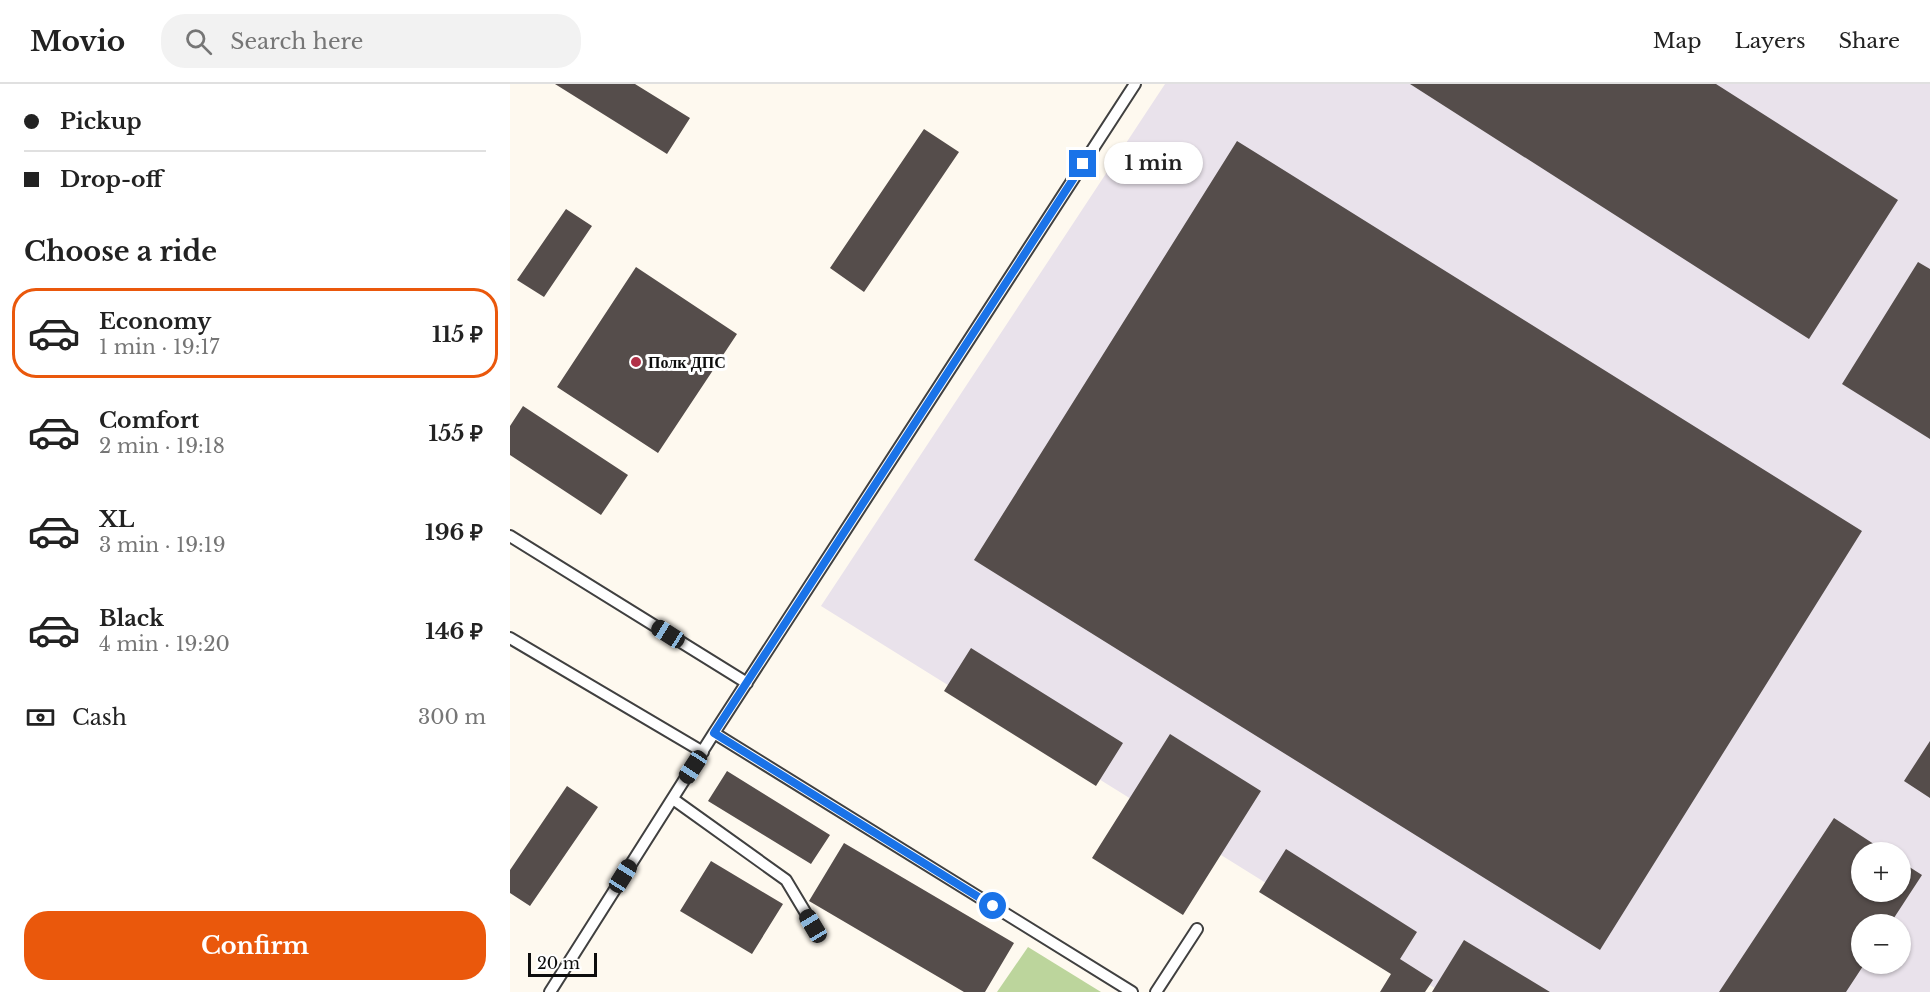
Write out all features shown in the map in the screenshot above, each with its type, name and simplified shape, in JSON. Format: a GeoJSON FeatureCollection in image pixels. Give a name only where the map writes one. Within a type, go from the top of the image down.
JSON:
{"type":"FeatureCollection","features":[{"type":"Feature","properties":{"kind":"lane"},"geometry":{"type":"LineString","coordinates":[[550,992],[714,733],[1135,84]]}},
{"type":"Feature","properties":{"kind":"lane"},"geometry":{"type":"LineString","coordinates":[[510,536],[747,683]]}},
{"type":"Feature","properties":{"kind":"lane"},"geometry":{"type":"LineString","coordinates":[[510,638],[703,752]]}},
{"type":"Feature","properties":{"kind":"lane"},"geometry":{"type":"LineString","coordinates":[[714,733],[1131,992]]}},
{"type":"Feature","properties":{"kind":"lane"},"geometry":{"type":"LineString","coordinates":[[673,799],[786,880],[813,926]]}},
{"type":"Feature","properties":{"kind":"lane"},"geometry":{"type":"LineString","coordinates":[[1156,992],[1197,928]]}},
{"type":"Feature","properties":{"kind":"shaded area"},"geometry":{"type":"Polygon","coordinates":[[[1165,84],[1930,84],[1930,992],[1441,992],[821,606],[1165,84]]]}},
{"type":"Feature","properties":{"kind":"green space"},"geometry":{"type":"Polygon","coordinates":[[[1028,947],[1101,992],[997,992],[1028,947]]]}},
{"type":"Feature","properties":{"kind":"building"},"geometry":{"type":"Polygon","coordinates":[[[555,84],[635,84],[690,118],[667,154],[555,84]]]}},
{"type":"Feature","properties":{"kind":"building"},"geometry":{"type":"Polygon","coordinates":[[[1410,84],[1716,84],[1898,200],[1809,339],[1410,84]]]}},
{"type":"Feature","properties":{"kind":"building"},"geometry":{"type":"Polygon","coordinates":[[[924,129],[959,152],[864,292],[830,268],[924,129]]]}},
{"type":"Feature","properties":{"kind":"building"},"geometry":{"type":"Polygon","coordinates":[[[1237,141],[1862,531],[1600,950],[974,560],[1237,141]]]}},
{"type":"Feature","properties":{"kind":"building"},"geometry":{"type":"Polygon","coordinates":[[[566,209],[592,226],[544,297],[517,280],[566,209]]]}},
{"type":"Feature","properties":{"kind":"building"},"geometry":{"type":"Polygon","coordinates":[[[1918,262],[1930,269],[1930,439],[1842,384],[1918,262]]]}},
{"type":"Feature","properties":{"kind":"building"},"geometry":{"type":"Polygon","coordinates":[[[636,267],[737,334],[658,453],[557,387],[636,267]]]}},
{"type":"Feature","properties":{"kind":"building"},"geometry":{"type":"Polygon","coordinates":[[[523,406],[628,475],[601,515],[510,455],[510,426],[523,406]]]}},
{"type":"Feature","properties":{"kind":"building"},"geometry":{"type":"Polygon","coordinates":[[[971,648],[1123,743],[1096,786],[944,691],[971,648]]]}},
{"type":"Feature","properties":{"kind":"building"},"geometry":{"type":"Polygon","coordinates":[[[1170,734],[1261,791],[1183,915],[1092,858],[1170,734]]]}},
{"type":"Feature","properties":{"kind":"building"},"geometry":{"type":"Polygon","coordinates":[[[1930,741],[1930,798],[1904,781],[1930,741]]]}},
{"type":"Feature","properties":{"kind":"building"},"geometry":{"type":"Polygon","coordinates":[[[727,771],[830,835],[811,864],[708,801],[727,771]]]}},
{"type":"Feature","properties":{"kind":"building"},"geometry":{"type":"Polygon","coordinates":[[[567,786],[598,807],[530,906],[510,893],[510,870],[567,786]]]}},
{"type":"Feature","properties":{"kind":"building"},"geometry":{"type":"Polygon","coordinates":[[[1834,818],[1871,842],[1851,842],[1851,902],[1904,902],[1897,914],[1851,914],[1851,974],[1858,974],[1846,992],[1719,992],[1834,818]]]}},
{"type":"Feature","properties":{"kind":"building"},"geometry":{"type":"Polygon","coordinates":[[[844,843],[1014,943],[985,992],[964,992],[809,901],[844,843]]]}},
{"type":"Feature","properties":{"kind":"building"},"geometry":{"type":"Polygon","coordinates":[[[1286,849],[1417,932],[1400,959],[1433,980],[1425,992],[1380,992],[1391,974],[1259,892],[1286,849]]]}},
{"type":"Feature","properties":{"kind":"building"},"geometry":{"type":"Polygon","coordinates":[[[711,861],[783,904],[752,954],[680,911],[711,861]]]}},
{"type":"Feature","properties":{"kind":"building"},"geometry":{"type":"Polygon","coordinates":[[[1911,868],[1922,875],[1911,892],[1911,868]]]}},
{"type":"Feature","properties":{"kind":"building"},"geometry":{"type":"Polygon","coordinates":[[[1464,940],[1550,992],[1432,992],[1464,940]]]}},
{"type":"Feature","properties":{"kind":"place","name":"Полк ДПС"},"geometry":{"type":"Point","coordinates":[636,362]}},
{"type":"Feature","properties":{"kind":"route"},"geometry":{"type":"LineString","coordinates":[[993,906],[714,733],[1083,164]]}}]}
